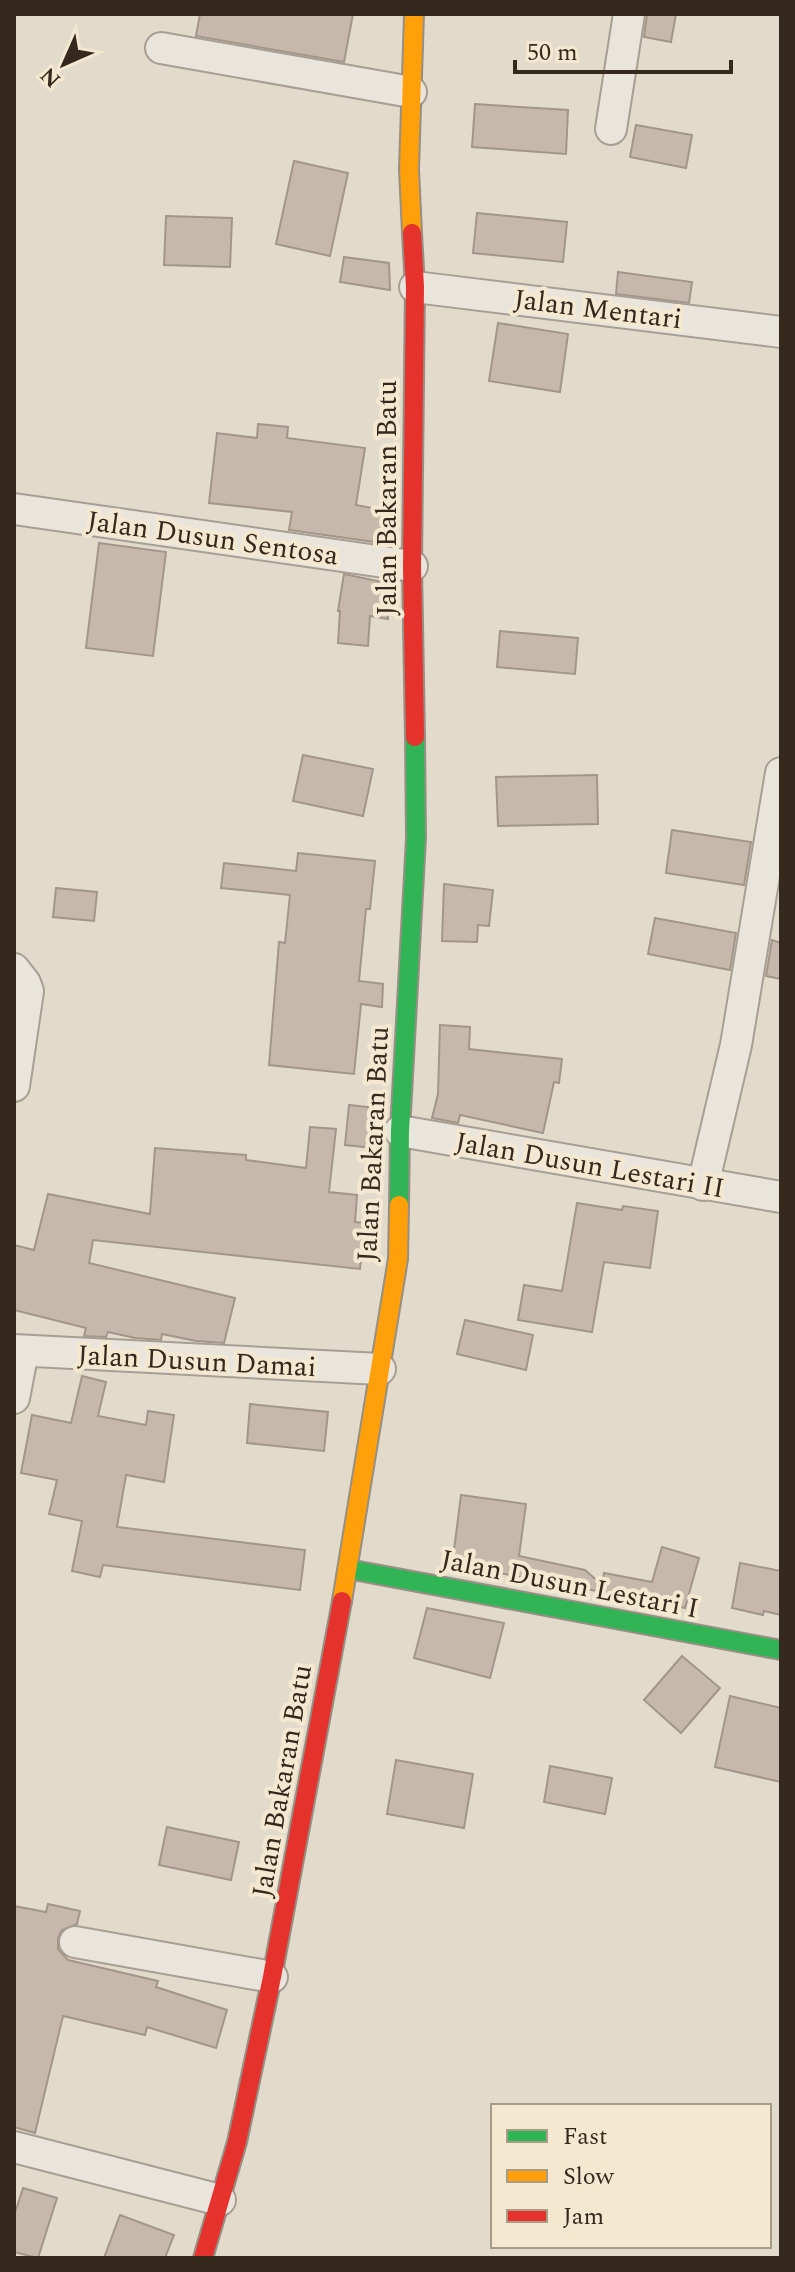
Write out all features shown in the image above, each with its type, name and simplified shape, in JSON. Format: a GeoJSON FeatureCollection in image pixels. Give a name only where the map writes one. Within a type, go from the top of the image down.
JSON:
{"type":"FeatureCollection","features":[{"type":"Feature","properties":{"kind":"main road","name":"Jalan Bakaran Batu"},"geometry":{"type":"LineString","coordinates":[[203,2258],[237,2142],[272,1977],[348,1569],[398,1259],[400,1131],[416,838],[412,566],[415,287],[409,169],[414,14]]}},
{"type":"Feature","properties":{"kind":"main road","name":"Jalan Dusun Lestari I"},"geometry":{"type":"LineString","coordinates":[[348,1569],[781,1650]]}},
{"type":"Feature","properties":{"kind":"street"},"geometry":{"type":"LineString","coordinates":[[611,129],[629,14]]}},
{"type":"Feature","properties":{"kind":"street"},"geometry":{"type":"LineString","coordinates":[[161,48],[411,92]]}},
{"type":"Feature","properties":{"kind":"street","name":"Jalan Mentari"},"geometry":{"type":"LineString","coordinates":[[415,287],[781,332]]}},
{"type":"Feature","properties":{"kind":"street","name":"Jalan Dusun Sentosa"},"geometry":{"type":"LineString","coordinates":[[14,509],[412,566]]}},
{"type":"Feature","properties":{"kind":"street"},"geometry":{"type":"LineString","coordinates":[[703,1185],[736,1045],[781,773]]}},
{"type":"Feature","properties":{"kind":"street"},"geometry":{"type":"LineString","coordinates":[[14,969],[28,991],[14,1086]]}},
{"type":"Feature","properties":{"kind":"street","name":"Jalan Dusun Lestari II"},"geometry":{"type":"LineString","coordinates":[[400,1131],[781,1197]]}},
{"type":"Feature","properties":{"kind":"street"},"geometry":{"type":"LineString","coordinates":[[14,1398],[18,1351]]}},
{"type":"Feature","properties":{"kind":"street","name":"Jalan Dusun Damai"},"geometry":{"type":"LineString","coordinates":[[18,1351],[380,1369]]}},
{"type":"Feature","properties":{"kind":"street"},"geometry":{"type":"LineString","coordinates":[[75,1942],[272,1977]]}},
{"type":"Feature","properties":{"kind":"street"},"geometry":{"type":"LineString","coordinates":[[14,2147],[220,2200]]}},
{"type":"Feature","properties":{"kind":"building"},"geometry":{"type":"Polygon","coordinates":[[[200,14],[353,14],[344,62],[196,36],[200,14]]]}},
{"type":"Feature","properties":{"kind":"building"},"geometry":{"type":"Polygon","coordinates":[[[647,14],[676,14],[671,42],[644,37],[647,14]]]}},
{"type":"Feature","properties":{"kind":"building"},"geometry":{"type":"Polygon","coordinates":[[[475,104],[568,110],[566,154],[472,147],[475,104]]]}},
{"type":"Feature","properties":{"kind":"building"},"geometry":{"type":"Polygon","coordinates":[[[636,125],[692,135],[686,168],[630,157],[636,125]]]}},
{"type":"Feature","properties":{"kind":"building"},"geometry":{"type":"Polygon","coordinates":[[[294,161],[348,173],[330,256],[276,244],[294,161]]]}},
{"type":"Feature","properties":{"kind":"building"},"geometry":{"type":"Polygon","coordinates":[[[477,213],[567,222],[563,262],[473,253],[477,213]]]}},
{"type":"Feature","properties":{"kind":"building"},"geometry":{"type":"Polygon","coordinates":[[[166,216],[232,218],[230,267],[164,265],[166,216]]]}},
{"type":"Feature","properties":{"kind":"building"},"geometry":{"type":"Polygon","coordinates":[[[344,257],[389,263],[390,290],[340,282],[344,257]]]}},
{"type":"Feature","properties":{"kind":"building"},"geometry":{"type":"Polygon","coordinates":[[[618,272],[692,282],[689,303],[616,294],[618,272]]]}},
{"type":"Feature","properties":{"kind":"building"},"geometry":{"type":"Polygon","coordinates":[[[498,323],[568,334],[560,392],[489,381],[498,323]]]}},
{"type":"Feature","properties":{"kind":"building"},"geometry":{"type":"Polygon","coordinates":[[[258,424],[288,427],[287,438],[365,448],[356,505],[387,511],[382,543],[289,530],[292,512],[209,503],[217,433],[257,438],[258,424]]]}},
{"type":"Feature","properties":{"kind":"building"},"geometry":{"type":"Polygon","coordinates":[[[99,543],[166,552],[153,656],[86,648],[99,543]]]}},
{"type":"Feature","properties":{"kind":"building"},"geometry":{"type":"Polygon","coordinates":[[[344,574],[387,583],[388,619],[370,616],[368,646],[338,643],[338,611],[344,574]]]}},
{"type":"Feature","properties":{"kind":"building"},"geometry":{"type":"Polygon","coordinates":[[[500,631],[578,638],[575,674],[497,667],[500,631]]]}},
{"type":"Feature","properties":{"kind":"building"},"geometry":{"type":"Polygon","coordinates":[[[303,755],[373,769],[363,816],[293,801],[303,755]]]}},
{"type":"Feature","properties":{"kind":"building"},"geometry":{"type":"Polygon","coordinates":[[[597,775],[598,824],[498,826],[496,777],[597,775]]]}},
{"type":"Feature","properties":{"kind":"building"},"geometry":{"type":"Polygon","coordinates":[[[672,830],[751,842],[744,885],[666,873],[672,830]]]}},
{"type":"Feature","properties":{"kind":"building"},"geometry":{"type":"Polygon","coordinates":[[[298,853],[375,861],[370,909],[366,909],[359,981],[383,984],[382,1007],[361,1004],[354,1074],[269,1065],[279,942],[285,943],[290,895],[221,888],[224,863],[296,871],[298,853]]]}},
{"type":"Feature","properties":{"kind":"building"},"geometry":{"type":"Polygon","coordinates":[[[444,884],[493,890],[489,926],[478,925],[477,942],[442,941],[444,884]]]}},
{"type":"Feature","properties":{"kind":"building"},"geometry":{"type":"Polygon","coordinates":[[[56,888],[97,892],[94,921],[53,917],[56,888]]]}},
{"type":"Feature","properties":{"kind":"building"},"geometry":{"type":"Polygon","coordinates":[[[655,918],[736,933],[730,970],[648,954],[655,918]]]}},
{"type":"Feature","properties":{"kind":"building"},"geometry":{"type":"Polygon","coordinates":[[[772,940],[781,943],[781,979],[766,976],[772,940]]]}},
{"type":"Feature","properties":{"kind":"building"},"geometry":{"type":"Polygon","coordinates":[[[440,1025],[470,1027],[469,1049],[562,1059],[559,1083],[554,1082],[543,1133],[460,1115],[458,1123],[432,1118],[438,1094],[440,1025]]]}},
{"type":"Feature","properties":{"kind":"building"},"geometry":{"type":"Polygon","coordinates":[[[349,1105],[376,1108],[374,1148],[345,1145],[349,1105]]]}},
{"type":"Feature","properties":{"kind":"building"},"geometry":{"type":"Polygon","coordinates":[[[310,1127],[336,1129],[329,1192],[357,1195],[355,1222],[365,1223],[360,1269],[93,1240],[89,1263],[235,1298],[224,1343],[162,1334],[161,1340],[108,1332],[106,1337],[84,1336],[86,1328],[14,1310],[14,1245],[34,1250],[48,1194],[150,1214],[155,1148],[246,1155],[246,1160],[306,1168],[310,1127]]]}},
{"type":"Feature","properties":{"kind":"building"},"geometry":{"type":"Polygon","coordinates":[[[577,1203],[622,1210],[623,1206],[658,1211],[650,1268],[604,1262],[592,1332],[518,1320],[524,1285],[562,1291],[577,1203]]]}},
{"type":"Feature","properties":{"kind":"building"},"geometry":{"type":"Polygon","coordinates":[[[465,1320],[533,1335],[526,1370],[457,1354],[465,1320]]]}},
{"type":"Feature","properties":{"kind":"building"},"geometry":{"type":"Polygon","coordinates":[[[82,1376],[106,1382],[98,1416],[146,1425],[148,1411],[174,1415],[164,1482],[126,1475],[117,1527],[305,1550],[300,1590],[103,1565],[100,1577],[72,1571],[82,1521],[49,1514],[57,1480],[21,1473],[32,1415],[71,1423],[82,1376]]]}},
{"type":"Feature","properties":{"kind":"building"},"geometry":{"type":"Polygon","coordinates":[[[250,1404],[328,1412],[324,1451],[247,1443],[250,1404]]]}},
{"type":"Feature","properties":{"kind":"building"},"geometry":{"type":"Polygon","coordinates":[[[461,1495],[526,1504],[519,1556],[585,1570],[602,1585],[604,1573],[652,1582],[662,1547],[699,1558],[685,1608],[609,1591],[613,1594],[450,1564],[461,1495]]]}},
{"type":"Feature","properties":{"kind":"building"},"geometry":{"type":"Polygon","coordinates":[[[740,1563],[781,1571],[781,1615],[764,1611],[763,1615],[732,1608],[740,1563]]]}},
{"type":"Feature","properties":{"kind":"building"},"geometry":{"type":"Polygon","coordinates":[[[427,1608],[504,1623],[490,1678],[414,1658],[427,1608]]]}},
{"type":"Feature","properties":{"kind":"building"},"geometry":{"type":"Polygon","coordinates":[[[682,1656],[720,1688],[681,1733],[644,1700],[682,1656]]]}},
{"type":"Feature","properties":{"kind":"building"},"geometry":{"type":"Polygon","coordinates":[[[730,1696],[781,1708],[781,1782],[715,1767],[730,1696]]]}},
{"type":"Feature","properties":{"kind":"building"},"geometry":{"type":"Polygon","coordinates":[[[396,1760],[473,1774],[464,1828],[387,1814],[396,1760]]]}},
{"type":"Feature","properties":{"kind":"building"},"geometry":{"type":"Polygon","coordinates":[[[550,1766],[612,1778],[605,1814],[544,1802],[550,1766]]]}},
{"type":"Feature","properties":{"kind":"building"},"geometry":{"type":"Polygon","coordinates":[[[167,1827],[239,1842],[231,1880],[159,1865],[167,1827]]]}},
{"type":"Feature","properties":{"kind":"building"},"geometry":{"type":"Polygon","coordinates":[[[48,1904],[80,1911],[77,1924],[62,1930],[58,1938],[58,1949],[68,1960],[158,1981],[156,1987],[227,2010],[216,2048],[147,2027],[145,2035],[63,2016],[35,2133],[14,2127],[14,1906],[46,1912],[48,1904]]]}},
{"type":"Feature","properties":{"kind":"building"},"geometry":{"type":"Polygon","coordinates":[[[23,2188],[57,2198],[38,2258],[14,2252],[14,2216],[23,2188]]]}},
{"type":"Feature","properties":{"kind":"building"},"geometry":{"type":"Polygon","coordinates":[[[120,2215],[174,2235],[165,2258],[104,2258],[120,2215]]]}},
{"type":"Feature","properties":{"kind":"traffic: fast"},"geometry":{"type":"LineString","coordinates":[[399,1205],[400,1131],[416,838],[415,737]]}},
{"type":"Feature","properties":{"kind":"traffic: fast"},"geometry":{"type":"LineString","coordinates":[[348,1569],[781,1650]]}},
{"type":"Feature","properties":{"kind":"traffic: slow"},"geometry":{"type":"LineString","coordinates":[[412,233],[409,169],[414,14]]}},
{"type":"Feature","properties":{"kind":"traffic: slow"},"geometry":{"type":"LineString","coordinates":[[342,1601],[398,1259],[399,1205]]}},
{"type":"Feature","properties":{"kind":"traffic: jam"},"geometry":{"type":"LineString","coordinates":[[412,233],[415,287],[412,566],[415,737]]}},
{"type":"Feature","properties":{"kind":"traffic: jam"},"geometry":{"type":"LineString","coordinates":[[203,2258],[237,2142],[272,1977],[342,1601]]}}]}
